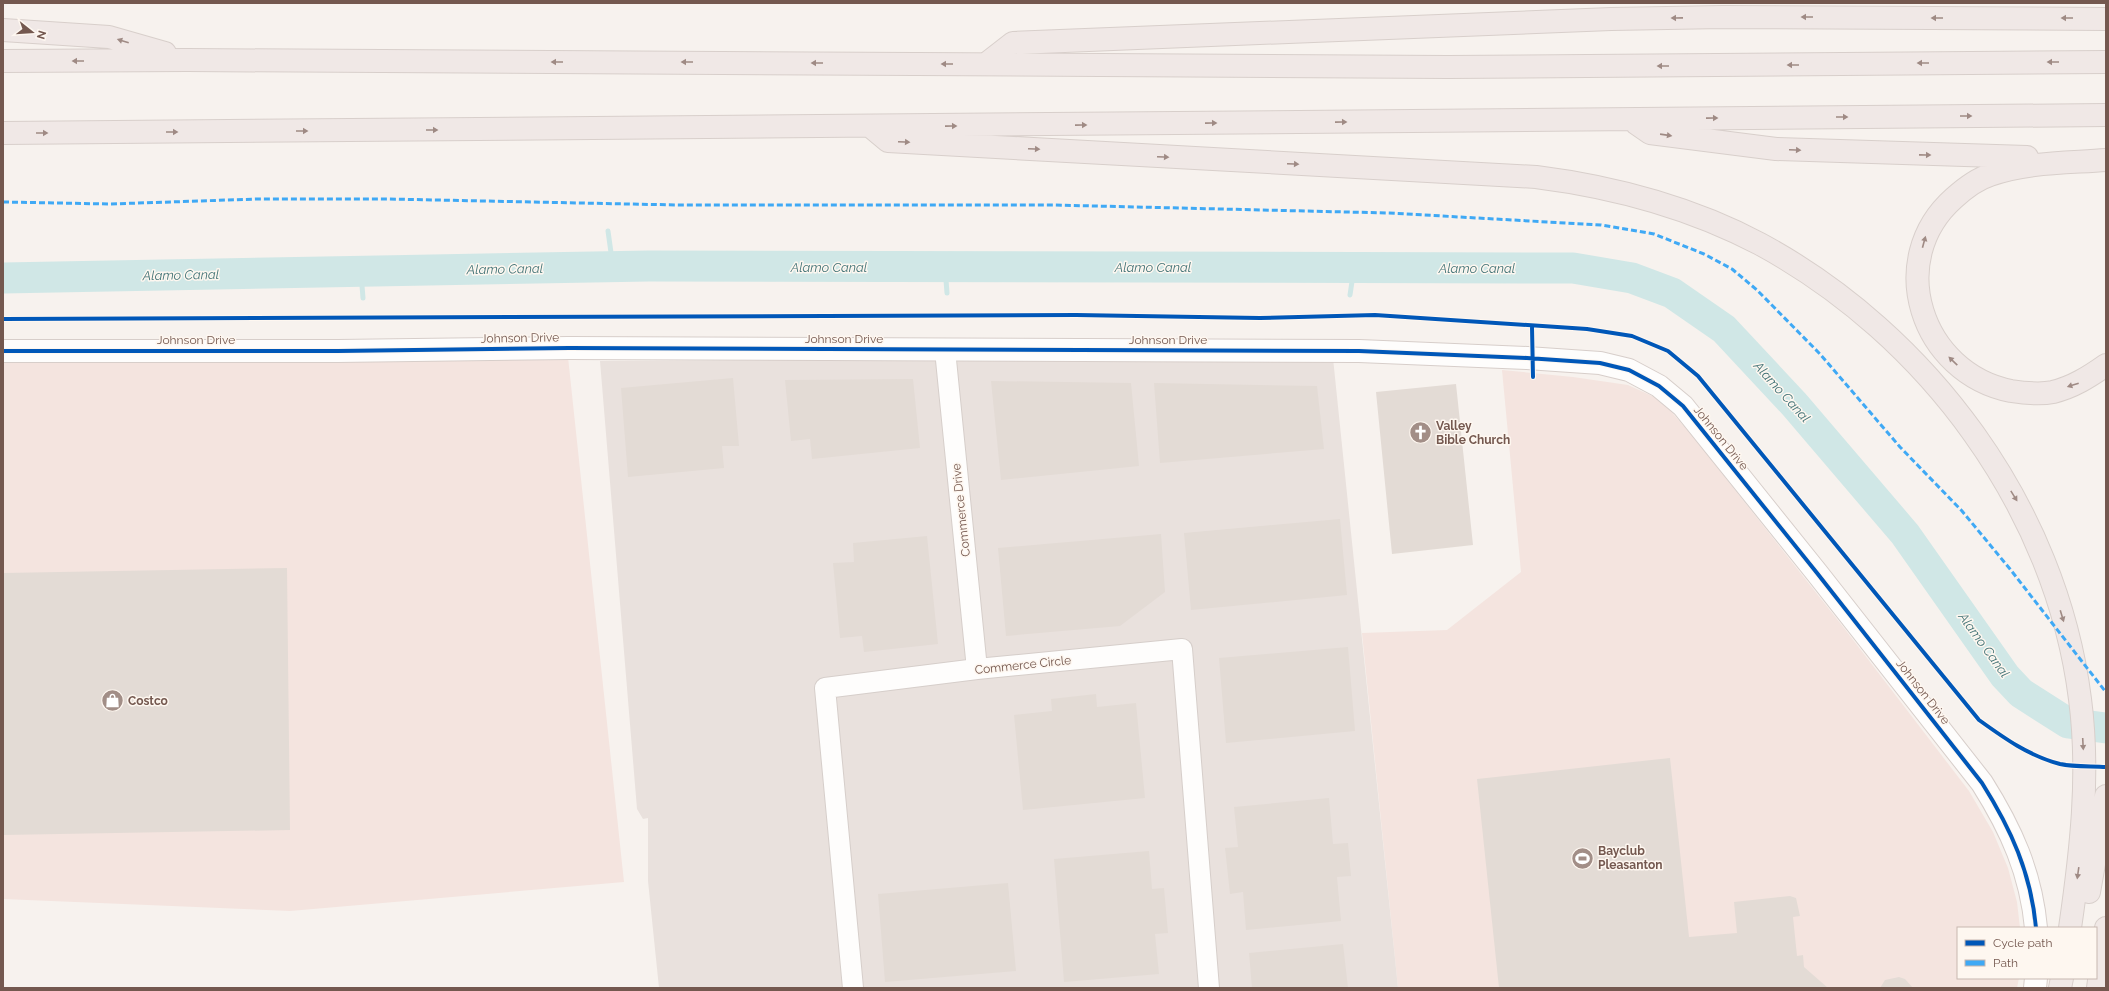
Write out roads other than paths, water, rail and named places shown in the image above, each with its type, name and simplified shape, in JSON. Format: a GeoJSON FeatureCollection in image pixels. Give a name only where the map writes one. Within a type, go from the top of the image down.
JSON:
{"type":"FeatureCollection","features":[{"type":"Feature","properties":{"kind":"highway"},"geometry":{"type":"LineString","coordinates":[[1442,24],[1610,7],[1635,3]]}},
{"type":"Feature","properties":{"kind":"highway"},"geometry":{"type":"LineString","coordinates":[[986,64],[1013,43],[1442,24],[1723,17],[2106,19]]}},
{"type":"Feature","properties":{"kind":"highway"},"geometry":{"type":"LineString","coordinates":[[3,30],[109,37],[187,60]]}},
{"type":"Feature","properties":{"kind":"highway"},"geometry":{"type":"LineString","coordinates":[[3,61],[187,60],[1456,67],[2106,62]]}},
{"type":"Feature","properties":{"kind":"highway"},"geometry":{"type":"LineString","coordinates":[[3,133],[2106,115]]}},
{"type":"Feature","properties":{"kind":"highway"},"geometry":{"type":"LineString","coordinates":[[1631,120],[1650,132],[1776,149],[2106,160]]}},
{"type":"Feature","properties":{"kind":"highway"},"geometry":{"type":"LineString","coordinates":[[870,126],[888,141],[1536,177],[1585,183],[1631,194],[1676,208],[1720,225],[1761,245],[1847,301],[1891,338],[1930,377],[1962,418],[2016,499],[2051,578],[2066,626],[2080,698],[2083,748],[2084,805],[2078,869],[2070,927]]}},
{"type":"Feature","properties":{"kind":"highway"},"geometry":{"type":"LineString","coordinates":[[2106,160],[2013,168],[1988,175],[1962,191],[1943,208],[1925,236],[1917,269],[1920,304],[1932,336],[1951,361],[1973,377],[1999,388],[2023,393],[2052,392],[2081,383],[2106,365]]}},
{"type":"Feature","properties":{"kind":"highway"},"geometry":{"type":"LineString","coordinates":[[2083,927],[2105,803]]}},
{"type":"Feature","properties":{"kind":"highway"},"geometry":{"type":"LineString","coordinates":[[2098,988],[2106,928]]}},
{"type":"Feature","properties":{"kind":"street","name":"Johnson Drive"},"geometry":{"type":"LineString","coordinates":[[3,351],[338,351],[569,348],[1359,351],[1527,358],[1600,363],[1629,370],[1659,386],[1688,412],[1982,783],[2004,818],[2022,860],[2034,904],[2036,927]]}},
{"type":"Feature","properties":{"kind":"street","name":"Commerce Drive"},"geometry":{"type":"LineString","coordinates":[[945,350],[976,669]]}},
{"type":"Feature","properties":{"kind":"street","name":"Commerce Circle"},"geometry":{"type":"LineString","coordinates":[[853,988],[826,688],[976,669],[1182,649],[1209,988]]}},
{"type":"Feature","properties":{"kind":"waterway"},"geometry":{"type":"LineString","coordinates":[[608,231],[613,267]]}},
{"type":"Feature","properties":{"kind":"waterway","name":"Alamo Canal"},"geometry":{"type":"LineString","coordinates":[[3,278],[649,266],[1573,268],[1632,278],[1672,293],[1724,329],[1794,404],[1905,534],[2005,676],[2021,693],[2068,723],[2106,728]]}},
{"type":"Feature","properties":{"kind":"waterway"},"geometry":{"type":"LineString","coordinates":[[945,267],[947,293]]}},
{"type":"Feature","properties":{"kind":"waterway"},"geometry":{"type":"LineString","coordinates":[[1350,295],[1354,268]]}},
{"type":"Feature","properties":{"kind":"waterway"},"geometry":{"type":"LineString","coordinates":[[361,273],[363,298]]}},
{"type":"Feature","properties":{"kind":"place","name":"Valley Bible Church"},"geometry":{"type":"Point","coordinates":[1421,433]}},
{"type":"Feature","properties":{"kind":"place","name":"Costco"},"geometry":{"type":"Point","coordinates":[113,701]}},
{"type":"Feature","properties":{"kind":"place","name":"Bayclub Pleasanton"},"geometry":{"type":"Point","coordinates":[1583,858]}}]}
